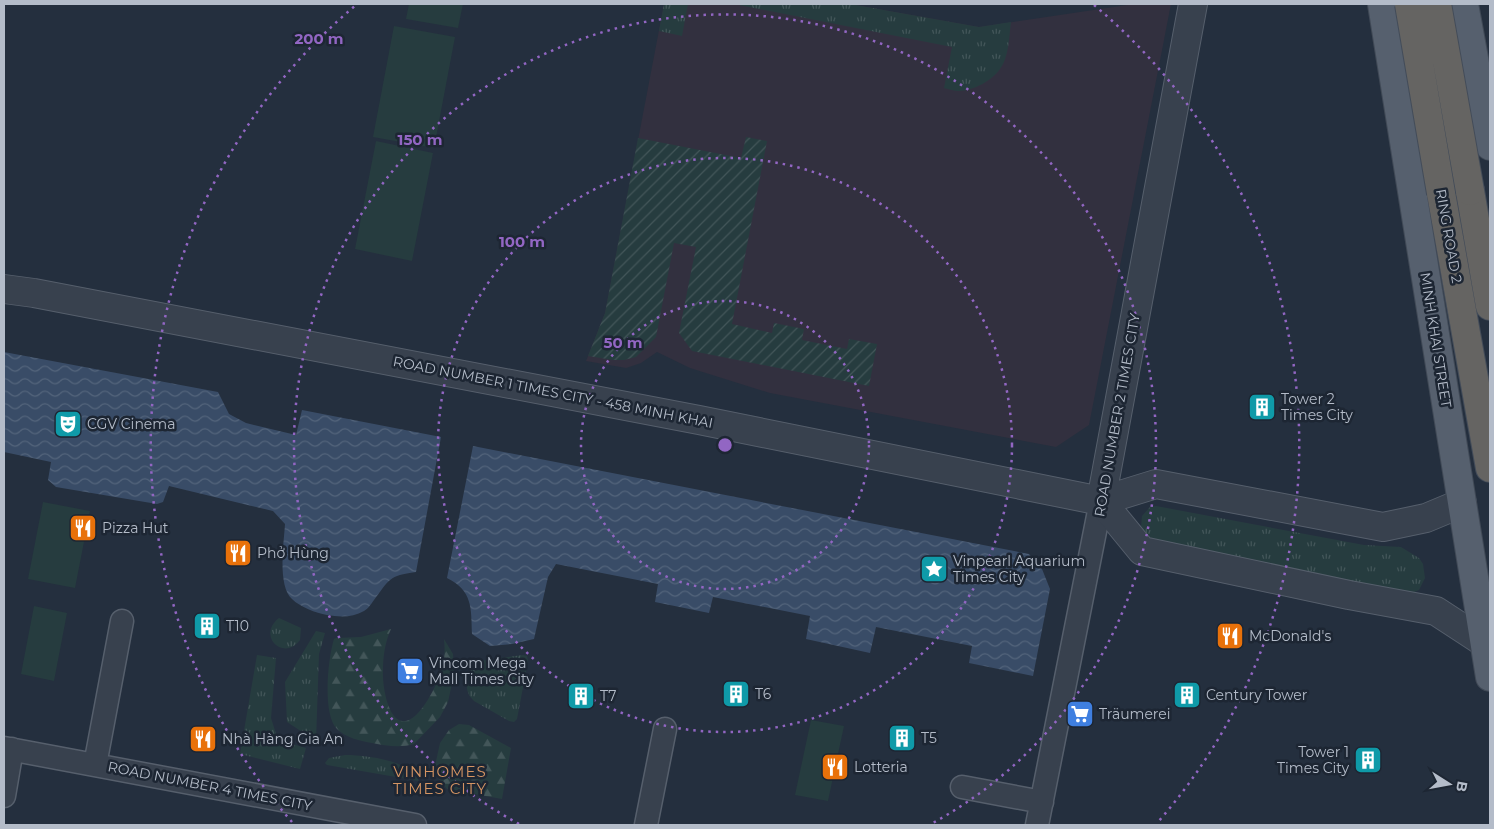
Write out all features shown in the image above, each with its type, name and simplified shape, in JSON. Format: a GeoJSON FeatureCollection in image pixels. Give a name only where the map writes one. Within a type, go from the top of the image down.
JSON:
{"type":"FeatureCollection","features":[{"type":"Feature","properties":{"kind":"highway","name":"RING ROAD 2"},"geometry":{"type":"LineString","coordinates":[[1409,4],[1490,468]]}},
{"type":"Feature","properties":{"kind":"highway","name":"RING ROAD 2"},"geometry":{"type":"LineString","coordinates":[[1437,4],[1490,306]]}},
{"type":"Feature","properties":{"kind":"main road","name":"MINH KHAI STREET"},"geometry":{"type":"LineString","coordinates":[[1382,4],[1490,677]]}},
{"type":"Feature","properties":{"kind":"main road"},"geometry":{"type":"LineString","coordinates":[[1464,4],[1490,146]]}},
{"type":"Feature","properties":{"kind":"main road"},"geometry":{"type":"LineString","coordinates":[[1390,49],[1470,33]]}},
{"type":"Feature","properties":{"kind":"street","name":"ROAD NUMBER 2 TIMES CITY"},"geometry":{"type":"LineString","coordinates":[[1037,825],[1101,501],[1193,4]]}},
{"type":"Feature","properties":{"kind":"street","name":"ROAD NUMBER 1 TIMES CITY - 458 MINH KHAI"},"geometry":{"type":"LineString","coordinates":[[4,289],[675,415],[1101,501],[1156,484],[1383,528],[1426,518],[1462,503]]}},
{"type":"Feature","properties":{"kind":"street"},"geometry":{"type":"LineString","coordinates":[[1101,501],[1142,551],[1349,595],[1436,611],[1485,643]]}},
{"type":"Feature","properties":{"kind":"street"},"geometry":{"type":"LineString","coordinates":[[95,765],[122,621]]}},
{"type":"Feature","properties":{"kind":"street"},"geometry":{"type":"LineString","coordinates":[[646,825],[665,729]]}},
{"type":"Feature","properties":{"kind":"street"},"geometry":{"type":"LineString","coordinates":[[4,796],[8,749]]}},
{"type":"Feature","properties":{"kind":"street","name":"ROAD NUMBER 4 TIMES CITY"},"geometry":{"type":"LineString","coordinates":[[8,749],[416,825]]}},
{"type":"Feature","properties":{"kind":"street"},"geometry":{"type":"LineString","coordinates":[[962,787],[1042,802]]}},
{"type":"Feature","properties":{"kind":"shaded area"},"geometry":{"type":"Polygon","coordinates":[[[664,4],[850,4],[979,27],[1134,4],[1171,4],[1089,425],[1056,447],[770,393],[690,368],[657,352],[641,363],[626,368],[586,361],[605,313],[664,4]]]}},
{"type":"Feature","properties":{"kind":"green space"},"geometry":{"type":"Polygon","coordinates":[[[409,4],[463,4],[458,28],[406,19],[409,4]]]}},
{"type":"Feature","properties":{"kind":"green space"},"geometry":{"type":"Polygon","coordinates":[[[664,4],[688,4],[682,36],[659,31],[664,4]]]}},
{"type":"Feature","properties":{"kind":"green space"},"geometry":{"type":"Polygon","coordinates":[[[734,4],[850,4],[979,27],[1011,22],[1007,53],[997,73],[988,81],[976,87],[957,91],[944,88],[952,47],[734,4]]]}},
{"type":"Feature","properties":{"kind":"green space"},"geometry":{"type":"Polygon","coordinates":[[[394,26],[455,37],[434,148],[373,137],[394,26]]]}},
{"type":"Feature","properties":{"kind":"green space"},"geometry":{"type":"Polygon","coordinates":[[[746,137],[767,141],[732,324],[772,333],[774,323],[804,329],[802,340],[847,349],[849,339],[877,344],[869,386],[692,351],[679,333],[696,247],[674,243],[656,337],[636,357],[613,360],[588,356],[605,313],[638,138],[741,158],[746,137]]]}},
{"type":"Feature","properties":{"kind":"green space"},"geometry":{"type":"Polygon","coordinates":[[[376,141],[433,153],[412,261],[355,249],[376,141]]]}},
{"type":"Feature","properties":{"kind":"green space"},"geometry":{"type":"Polygon","coordinates":[[[43,502],[90,511],[75,588],[28,579],[43,502]]]}},
{"type":"Feature","properties":{"kind":"green space"},"geometry":{"type":"Polygon","coordinates":[[[1156,506],[1364,545],[1401,547],[1419,558],[1423,564],[1425,578],[1419,590],[1405,596],[1147,538],[1141,528],[1142,516],[1150,507],[1156,506]]]}},
{"type":"Feature","properties":{"kind":"green space"},"geometry":{"type":"Polygon","coordinates":[[[34,606],[67,613],[54,681],[21,674],[34,606]]]}},
{"type":"Feature","properties":{"kind":"green space"},"geometry":{"type":"Polygon","coordinates":[[[279,618],[301,628],[300,640],[294,646],[280,647],[271,639],[270,632],[279,618]]]}},
{"type":"Feature","properties":{"kind":"green space"},"geometry":{"type":"Polygon","coordinates":[[[391,629],[384,655],[383,683],[386,700],[397,719],[402,721],[408,720],[415,716],[427,701],[443,665],[444,639],[453,654],[454,674],[448,702],[440,717],[414,744],[404,746],[377,744],[349,737],[337,729],[332,722],[329,711],[328,672],[334,639],[361,637],[391,629]]]}},
{"type":"Feature","properties":{"kind":"green space"},"geometry":{"type":"Polygon","coordinates":[[[316,631],[325,633],[319,654],[316,741],[287,722],[285,682],[316,631]]]}},
{"type":"Feature","properties":{"kind":"green space"},"geometry":{"type":"Polygon","coordinates":[[[257,655],[276,658],[271,718],[278,740],[306,748],[300,769],[240,754],[257,655]]]}},
{"type":"Feature","properties":{"kind":"green space"},"geometry":{"type":"Polygon","coordinates":[[[527,656],[528,661],[517,719],[514,722],[474,701],[468,693],[467,679],[472,665],[479,661],[527,656]]]}},
{"type":"Feature","properties":{"kind":"green space"},"geometry":{"type":"Polygon","coordinates":[[[811,720],[844,726],[828,801],[795,795],[811,720]]]}},
{"type":"Feature","properties":{"kind":"green space"},"geometry":{"type":"Polygon","coordinates":[[[459,724],[469,725],[511,748],[502,799],[447,789],[438,778],[435,766],[440,743],[449,730],[459,724]]]}},
{"type":"Feature","properties":{"kind":"green space"},"geometry":{"type":"Polygon","coordinates":[[[345,755],[386,760],[406,768],[419,781],[327,765],[325,763],[329,758],[345,755]]]}},
{"type":"Feature","properties":{"kind":"water"},"geometry":{"type":"Polygon","coordinates":[[[4,352],[218,392],[229,414],[246,423],[296,435],[302,410],[441,437],[416,572],[400,575],[390,580],[368,608],[355,615],[336,616],[323,614],[299,605],[287,593],[282,563],[285,524],[273,511],[169,486],[163,502],[157,504],[56,487],[48,480],[51,462],[4,452],[4,352]]]}},
{"type":"Feature","properties":{"kind":"water"},"geometry":{"type":"Polygon","coordinates":[[[473,446],[1029,554],[1042,569],[1050,589],[1033,676],[969,663],[972,646],[876,627],[870,653],[806,639],[810,616],[713,597],[709,613],[655,602],[658,584],[556,564],[548,577],[534,639],[490,646],[472,634],[469,601],[462,589],[447,578],[473,446]]]}},
{"type":"Feature","properties":{"kind":"place","name":"Tower 2 Times City"},"geometry":{"type":"Point","coordinates":[1262,407]}},
{"type":"Feature","properties":{"kind":"place","name":"CGV Cinema"},"geometry":{"type":"Point","coordinates":[68,424]}},
{"type":"Feature","properties":{"kind":"place","name":"Pizza Hut"},"geometry":{"type":"Point","coordinates":[83,528]}},
{"type":"Feature","properties":{"kind":"place","name":"Phở Hùng"},"geometry":{"type":"Point","coordinates":[238,553]}},
{"type":"Feature","properties":{"kind":"place","name":"Vinpearl Aquarium Times City"},"geometry":{"type":"Point","coordinates":[934,569]}},
{"type":"Feature","properties":{"kind":"place","name":"T10"},"geometry":{"type":"Point","coordinates":[207,626]}},
{"type":"Feature","properties":{"kind":"place","name":"McDonald's"},"geometry":{"type":"Point","coordinates":[1230,636]}},
{"type":"Feature","properties":{"kind":"place","name":"Vincom Mega Mall Times City"},"geometry":{"type":"Point","coordinates":[410,671]}},
{"type":"Feature","properties":{"kind":"place","name":"T6"},"geometry":{"type":"Point","coordinates":[736,694]}},
{"type":"Feature","properties":{"kind":"place","name":"Century Tower"},"geometry":{"type":"Point","coordinates":[1187,695]}},
{"type":"Feature","properties":{"kind":"place","name":"T7"},"geometry":{"type":"Point","coordinates":[581,696]}},
{"type":"Feature","properties":{"kind":"place","name":"Träumerei"},"geometry":{"type":"Point","coordinates":[1080,714]}},
{"type":"Feature","properties":{"kind":"place","name":"T5"},"geometry":{"type":"Point","coordinates":[902,738]}},
{"type":"Feature","properties":{"kind":"place","name":"Nhà Hàng Gia An"},"geometry":{"type":"Point","coordinates":[203,739]}},
{"type":"Feature","properties":{"kind":"place","name":"Tower 1 Times City"},"geometry":{"type":"Point","coordinates":[1368,760]}},
{"type":"Feature","properties":{"kind":"place","name":"Lotteria"},"geometry":{"type":"Point","coordinates":[835,767]}},
{"type":"Feature","properties":{"kind":"district","name":"VINHOMES TIMES CITY"},"geometry":{"type":"Point","coordinates":[440,780]}}]}
